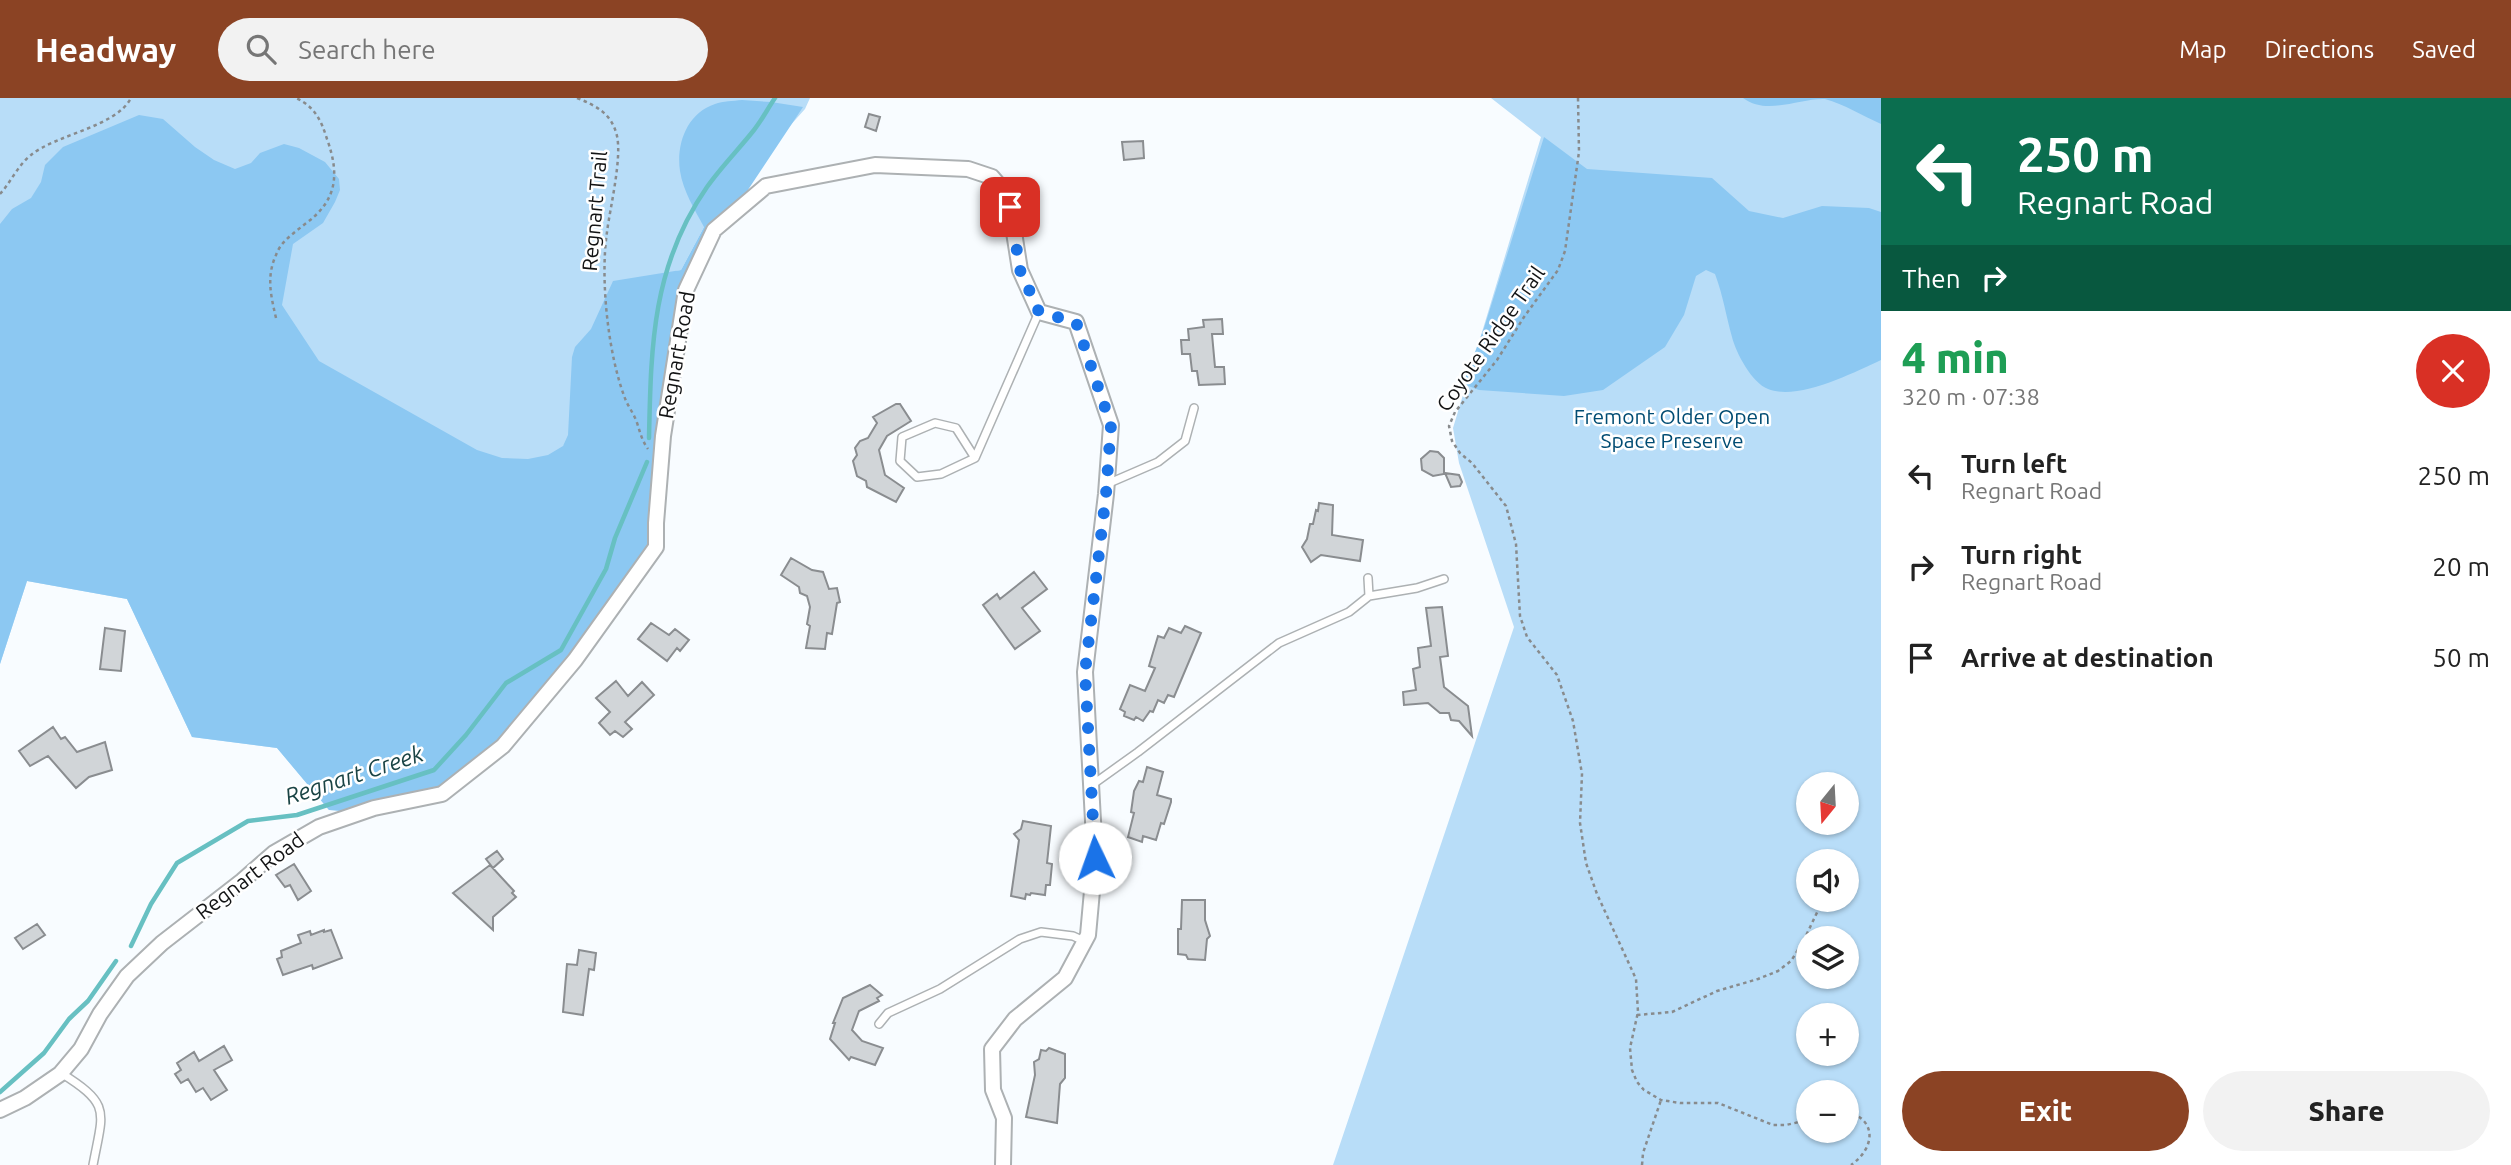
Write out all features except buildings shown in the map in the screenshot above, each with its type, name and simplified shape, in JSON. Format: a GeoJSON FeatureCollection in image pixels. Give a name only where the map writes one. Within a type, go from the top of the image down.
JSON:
{"type":"FeatureCollection","features":[{"type":"Feature","properties":{"kind":"street","name":"Regnart Road"},"geometry":{"type":"LineString","coordinates":[[0,1110],[25,1098],[61,1073],[81,1049],[100,1014],[127,976],[162,943],[274,853],[319,827],[374,808],[442,794],[503,746],[575,660],[656,547],[663,436],[686,290],[714,230],[766,186],[875,165],[968,169],[992,177],[1004,191],[1010,207],[1020,270],[1039,312]]}},
{"type":"Feature","properties":{"kind":"street"},"geometry":{"type":"LineString","coordinates":[[1003,1165],[1004,1118],[993,1090],[992,1049],[1015,1019],[1065,978],[1085,941],[1088,935],[1095,858],[1085,672],[1107,485],[1111,425],[1076,322],[1039,312]]}},
{"type":"Feature","properties":{"kind":"lane"},"geometry":{"type":"LineString","coordinates":[[975,458],[956,428],[935,423],[902,437],[900,461],[917,477],[941,474],[975,458],[1039,312]]}},
{"type":"Feature","properties":{"kind":"lane"},"geometry":{"type":"LineString","coordinates":[[1107,485],[1158,462],[1185,441],[1194,408]]}},
{"type":"Feature","properties":{"kind":"lane"},"geometry":{"type":"LineString","coordinates":[[1368,579],[1369,596]]}},
{"type":"Feature","properties":{"kind":"lane"},"geometry":{"type":"LineString","coordinates":[[1091,785],[1139,752],[1279,643],[1349,612],[1369,596],[1417,588],[1444,579]]}},
{"type":"Feature","properties":{"kind":"lane"},"geometry":{"type":"LineString","coordinates":[[879,1024],[888,1013],[940,989],[1020,939],[1041,932],[1073,936],[1085,941]]}},
{"type":"Feature","properties":{"kind":"lane"},"geometry":{"type":"LineString","coordinates":[[61,1073],[81,1086],[96,1100],[100,1109],[101,1122],[93,1165]]}},
{"type":"Feature","properties":{"kind":"path"},"geometry":{"type":"LineString","coordinates":[[0,194],[28,157],[46,145],[113,116],[127,105],[131,98]]}},
{"type":"Feature","properties":{"kind":"path"},"geometry":{"type":"LineString","coordinates":[[276,318],[268,282],[276,254],[288,237],[312,219],[329,201],[336,181],[331,150],[319,116],[296,98]]}},
{"type":"Feature","properties":{"kind":"path","name":"Regnart Trail"},"geometry":{"type":"LineString","coordinates":[[577,98],[600,107],[612,122],[617,139],[604,264],[606,304],[619,378],[626,401],[636,420],[639,437],[650,451],[650,457]]}},
{"type":"Feature","properties":{"kind":"path","name":"Coyote Ridge Trail"},"geometry":{"type":"LineString","coordinates":[[1578,98],[1579,152],[1565,251],[1558,270],[1497,360],[1455,412],[1449,426],[1452,441],[1460,453],[1497,493],[1511,518],[1516,544],[1520,616],[1527,637],[1557,675],[1579,744],[1582,774],[1580,822],[1586,863],[1597,894],[1634,970],[1637,1015],[1630,1048],[1632,1070],[1644,1090],[1661,1100]]}},
{"type":"Feature","properties":{"kind":"path"},"geometry":{"type":"LineString","coordinates":[[1637,1015],[1672,1012],[1717,990],[1778,971],[1791,961],[1817,912]]}},
{"type":"Feature","properties":{"kind":"path"},"geometry":{"type":"LineString","coordinates":[[1642,1165],[1643,1153],[1661,1100],[1718,1103],[1773,1125],[1796,1123]]}},
{"type":"Feature","properties":{"kind":"path"},"geometry":{"type":"LineString","coordinates":[[1851,1165],[1863,1155],[1870,1136],[1869,1127],[1859,1117]]}},
{"type":"Feature","properties":{"kind":"green space"},"geometry":{"type":"Polygon","coordinates":[[[0,98],[810,98],[805,109],[704,222],[704,227],[681,270],[676,271],[329,810],[277,748],[192,737],[127,599],[27,581],[0,664],[0,98]]]}},
{"type":"Feature","properties":{"kind":"green space","name":"Fremont Older Open Space Preserve"},"geometry":{"type":"Polygon","coordinates":[[[1491,98],[1881,98],[1881,1165],[1333,1165],[1514,627],[1459,463],[1453,428],[1541,137],[1491,98]]]}},
{"type":"Feature","properties":{"kind":"shaded area"},"geometry":{"type":"Polygon","coordinates":[[[1743,98],[1881,98],[1881,124],[1825,99],[1762,106],[1743,98]]]}},
{"type":"Feature","properties":{"kind":"shaded area"},"geometry":{"type":"Polygon","coordinates":[[[742,100],[803,107],[720,232],[689,291],[666,456],[665,504],[652,565],[582,661],[443,798],[372,814],[329,810],[277,748],[192,737],[127,599],[27,581],[0,664],[0,224],[12,209],[31,198],[41,182],[45,165],[63,147],[139,115],[163,119],[195,147],[214,160],[235,169],[251,163],[260,153],[284,144],[299,148],[325,162],[339,179],[340,190],[323,223],[293,244],[282,305],[319,361],[477,450],[502,458],[528,459],[548,455],[563,446],[568,435],[572,357],[575,347],[591,329],[613,281],[681,270],[704,227],[684,186],[680,171],[682,140],[691,122],[705,108],[721,102],[742,100]]]}},
{"type":"Feature","properties":{"kind":"shaded area"},"geometry":{"type":"Polygon","coordinates":[[[1544,137],[1587,169],[1712,178],[1749,211],[1783,218],[1822,206],[1869,208],[1881,212],[1881,360],[1810,389],[1780,392],[1762,386],[1737,351],[1715,274],[1706,270],[1696,276],[1684,315],[1665,347],[1603,390],[1564,396],[1479,390],[1463,384],[1484,328],[1544,137]]]}},
{"type":"Feature","properties":{"kind":"waterway","name":"Regnart Creek"},"geometry":{"type":"LineString","coordinates":[[649,438],[651,371],[658,308],[675,247],[707,187],[754,130],[775,98]]}},
{"type":"Feature","properties":{"kind":"waterway","name":"Regnart Creek"},"geometry":{"type":"LineString","coordinates":[[131,946],[151,904],[177,863],[248,821],[297,815],[434,770],[466,735],[506,683],[561,650],[606,569],[615,538],[647,462]]}},
{"type":"Feature","properties":{"kind":"waterway","name":"Regnart Creek"},"geometry":{"type":"LineString","coordinates":[[0,1092],[44,1053],[69,1019],[88,1001],[116,961]]}},
{"type":"Feature","properties":{"kind":"route"},"geometry":{"type":"LineString","coordinates":[[1010,207],[1020,270],[1039,312],[1076,322],[1111,425],[1106,494],[1085,672],[1095,858]]}}]}
